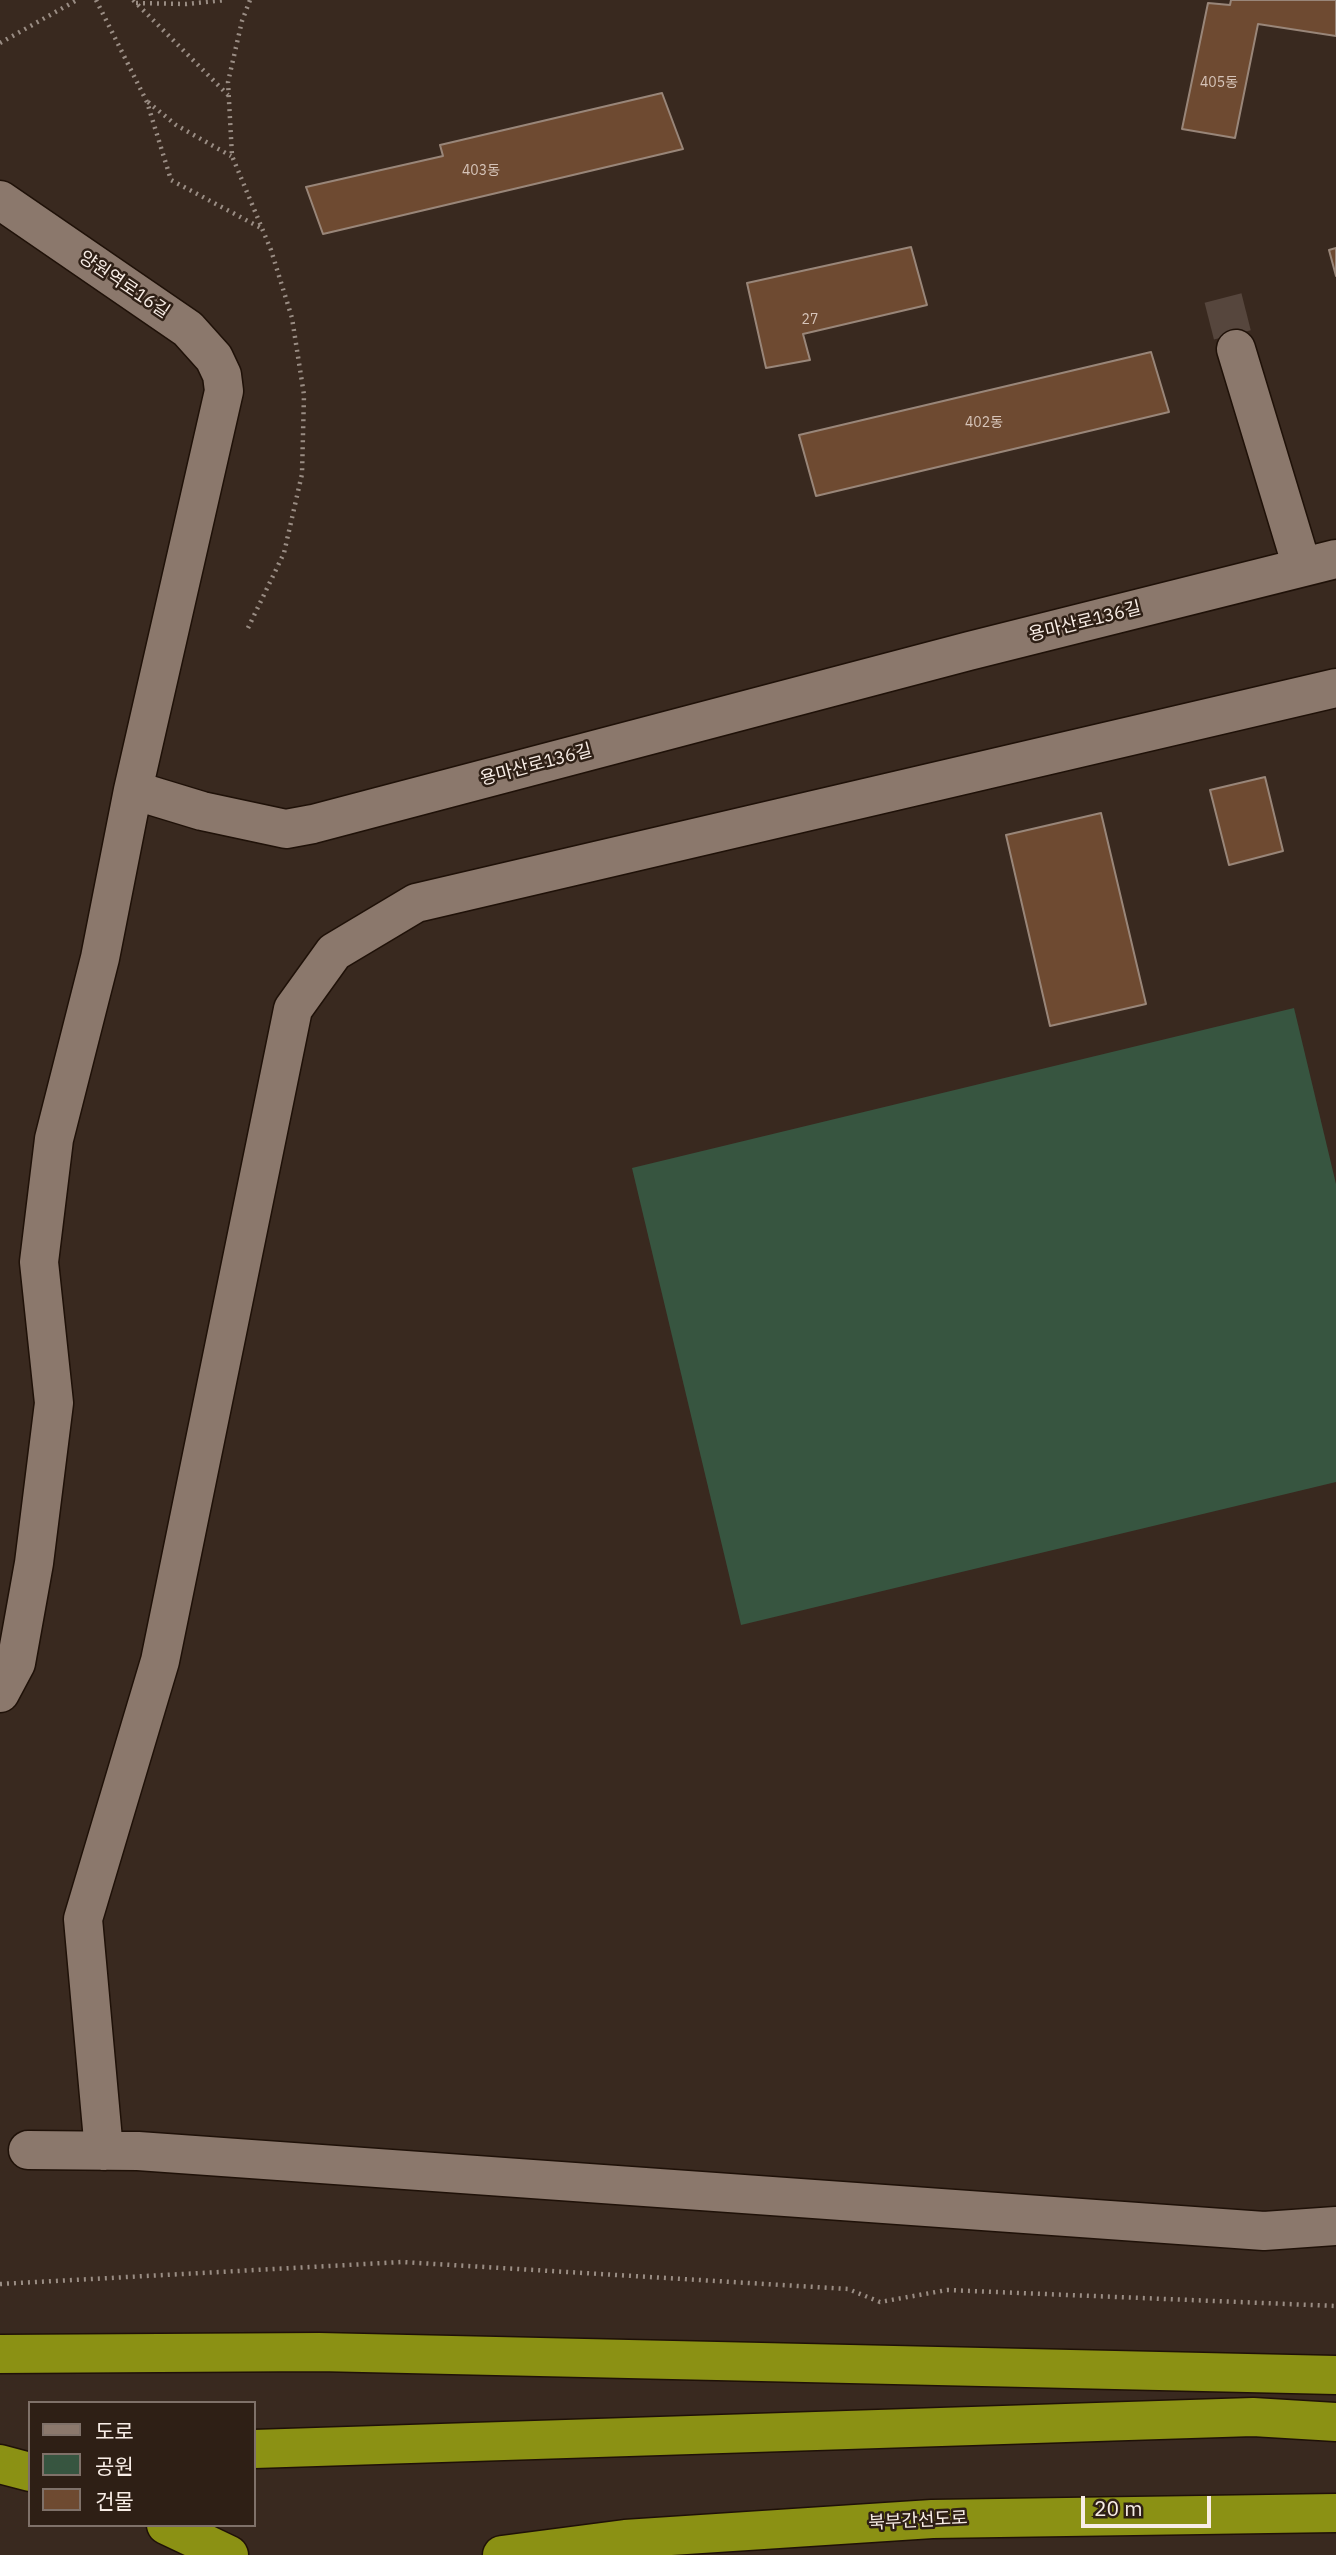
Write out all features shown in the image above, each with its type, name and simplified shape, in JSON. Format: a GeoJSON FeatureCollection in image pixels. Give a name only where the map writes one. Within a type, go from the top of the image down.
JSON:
{"type":"FeatureCollection","features":[{"type":"Feature","properties":{"kind":"highway"},"geometry":{"type":"LineString","coordinates":[[0,2354],[332,2353],[1336,2375]]}},
{"type":"Feature","properties":{"kind":"highway"},"geometry":{"type":"LineString","coordinates":[[256,2449],[1253,2417],[1336,2422]]}},
{"type":"Feature","properties":{"kind":"highway"},"geometry":{"type":"LineString","coordinates":[[0,2463],[28,2460]]}},
{"type":"Feature","properties":{"kind":"highway"},"geometry":{"type":"LineString","coordinates":[[0,2463],[28,2471]]}},
{"type":"Feature","properties":{"kind":"highway","name":"북부간선도로"},"geometry":{"type":"LineString","coordinates":[[502,2555],[625,2539],[932,2519],[1336,2513]]}},
{"type":"Feature","properties":{"kind":"highway"},"geometry":{"type":"LineString","coordinates":[[170,2527],[229,2555]]}},
{"type":"Feature","properties":{"kind":"street","name":"양원역로16길"},"geometry":{"type":"LineString","coordinates":[[0,200],[188,329],[214,358],[222,375],[224,391],[133,790]]}},
{"type":"Feature","properties":{"kind":"street"},"geometry":{"type":"LineString","coordinates":[[1236,349],[1319,563]]}},
{"type":"Feature","properties":{"kind":"street","name":"용마산로136길"},"geometry":{"type":"LineString","coordinates":[[133,790],[262,825],[286,829],[313,824],[969,651],[1319,563]]}},
{"type":"Feature","properties":{"kind":"street"},"geometry":{"type":"LineString","coordinates":[[104,2151],[83,1919],[160,1661],[293,1009],[334,952],[416,903],[1336,688]]}},
{"type":"Feature","properties":{"kind":"street"},"geometry":{"type":"LineString","coordinates":[[0,1693],[16,1663],[34,1563],[54,1403],[39,1262],[54,1139],[100,958],[133,790]]}},
{"type":"Feature","properties":{"kind":"street"},"geometry":{"type":"LineString","coordinates":[[28,2150],[138,2151],[1264,2231],[1336,2226]]}},
{"type":"Feature","properties":{"kind":"path"},"geometry":{"type":"LineString","coordinates":[[0,43],[77,0]]}},
{"type":"Feature","properties":{"kind":"path"},"geometry":{"type":"LineString","coordinates":[[96,0],[147,102],[171,180],[262,228]]}},
{"type":"Feature","properties":{"kind":"path"},"geometry":{"type":"LineString","coordinates":[[134,1],[186,4],[226,0]]}},
{"type":"Feature","properties":{"kind":"path"},"geometry":{"type":"LineString","coordinates":[[248,628],[284,553],[302,474],[304,395],[292,318],[262,228],[232,156],[228,82],[250,0]]}},
{"type":"Feature","properties":{"kind":"path"},"geometry":{"type":"LineString","coordinates":[[134,1],[229,96]]}},
{"type":"Feature","properties":{"kind":"path"},"geometry":{"type":"LineString","coordinates":[[147,102],[176,125],[232,156]]}},
{"type":"Feature","properties":{"kind":"path"},"geometry":{"type":"LineString","coordinates":[[0,2284],[402,2262],[848,2288],[880,2302],[947,2290],[1336,2306]]}},
{"type":"Feature","properties":{"kind":"green space"},"geometry":{"type":"Polygon","coordinates":[[[1294,1008],[1336,1184],[1336,1482],[741,1625],[632,1168],[1294,1008]]]}},
{"type":"Feature","properties":{"kind":"building"},"geometry":{"type":"Polygon","coordinates":[[[1231,0],[1336,0],[1336,36],[1258,24],[1235,138],[1182,129],[1208,3],[1230,5],[1231,0]]]}},
{"type":"Feature","properties":{"kind":"building"},"geometry":{"type":"Polygon","coordinates":[[[662,93],[683,149],[323,234],[306,187],[443,156],[440,145],[662,93]]]}},
{"type":"Feature","properties":{"kind":"building"},"geometry":{"type":"Polygon","coordinates":[[[911,247],[927,305],[803,334],[810,360],[766,368],[747,283],[911,247]]]}},
{"type":"Feature","properties":{"kind":"building"},"geometry":{"type":"Polygon","coordinates":[[[1336,248],[1336,276],[1329,250],[1336,248]]]}},
{"type":"Feature","properties":{"kind":"building"},"geometry":{"type":"Polygon","coordinates":[[[1151,352],[1169,412],[816,496],[799,435],[1151,352]]]}},
{"type":"Feature","properties":{"kind":"building"},"geometry":{"type":"Polygon","coordinates":[[[1265,777],[1283,851],[1229,865],[1210,790],[1265,777]]]}},
{"type":"Feature","properties":{"kind":"building"},"geometry":{"type":"Polygon","coordinates":[[[1101,813],[1146,1004],[1050,1026],[1006,835],[1101,813]]]}},
{"type":"Feature","properties":{"kind":"tunnel"},"geometry":{"type":"LineString","coordinates":[[1223,298],[1236,349]]}}]}
